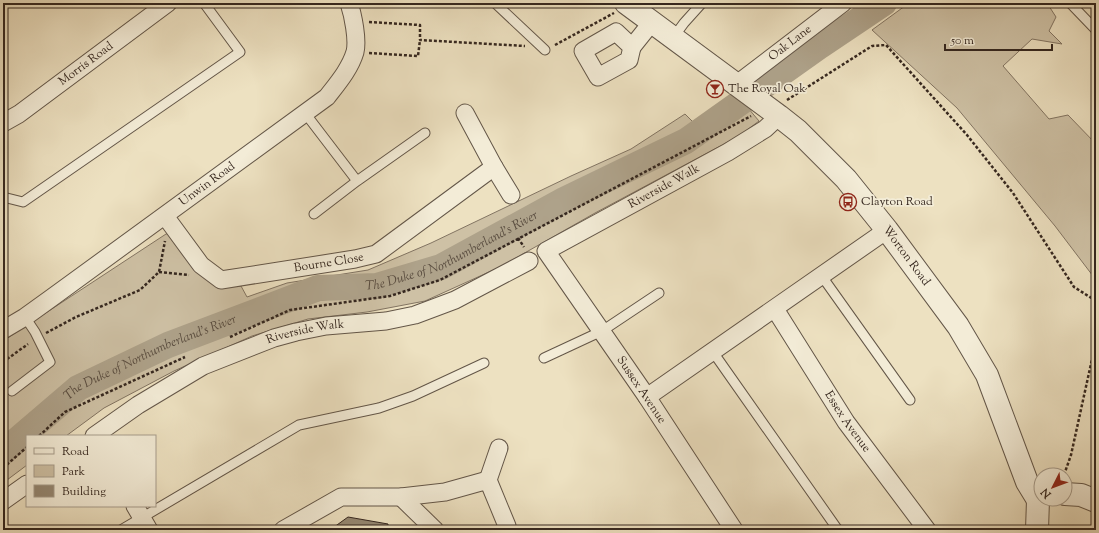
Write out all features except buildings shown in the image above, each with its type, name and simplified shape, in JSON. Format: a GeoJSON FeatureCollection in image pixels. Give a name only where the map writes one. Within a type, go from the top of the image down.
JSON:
{"type":"FeatureCollection","features":[{"type":"Feature","properties":{"kind":"street","name":"Morris Road"},"geometry":{"type":"LineString","coordinates":[[3,122],[19,114],[168,3]]}},
{"type":"Feature","properties":{"kind":"street","name":"Unwin Road"},"geometry":{"type":"LineString","coordinates":[[3,330],[169,222],[327,97],[343,77],[355,52],[354,21],[349,3]]}},
{"type":"Feature","properties":{"kind":"street","name":"Oak Lane"},"geometry":{"type":"LineString","coordinates":[[741,87],[843,3]]}},
{"type":"Feature","properties":{"kind":"street","name":"Worton Road"},"geometry":{"type":"LineString","coordinates":[[621,8],[652,22],[772,110],[798,131],[846,179],[887,230],[958,326],[987,376],[1027,482],[1033,490]]}},
{"type":"Feature","properties":{"kind":"street"},"geometry":{"type":"LineString","coordinates":[[632,47],[652,22]]}},
{"type":"Feature","properties":{"kind":"street","name":"Riverside Walk"},"geometry":{"type":"LineString","coordinates":[[546,251],[728,152],[765,129],[772,110]]}},
{"type":"Feature","properties":{"kind":"street"},"geometry":{"type":"LineString","coordinates":[[465,113],[511,195]]}},
{"type":"Feature","properties":{"kind":"street","name":"Bourne Close"},"geometry":{"type":"LineString","coordinates":[[169,222],[201,265],[221,280],[355,259],[376,254],[494,167]]}},
{"type":"Feature","properties":{"kind":"street"},"geometry":{"type":"LineString","coordinates":[[647,398],[887,230]]}},
{"type":"Feature","properties":{"kind":"street","name":"Sussex Avenue"},"geometry":{"type":"LineString","coordinates":[[546,251],[602,331],[734,530]]}},
{"type":"Feature","properties":{"kind":"street","name":"Riverside Walk"},"geometry":{"type":"LineString","coordinates":[[95,435],[138,404],[203,366],[274,338],[296,332],[326,326],[386,321],[415,315],[455,300],[529,261]]}},
{"type":"Feature","properties":{"kind":"street","name":"Essex Avenue"},"geometry":{"type":"LineString","coordinates":[[775,309],[846,422],[927,530]]}},
{"type":"Feature","properties":{"kind":"street"},"geometry":{"type":"LineString","coordinates":[[498,448],[488,480],[510,529]]}},
{"type":"Feature","properties":{"kind":"street"},"geometry":{"type":"LineString","coordinates":[[283,530],[341,497],[401,497],[445,492],[488,480]]}},
{"type":"Feature","properties":{"kind":"street"},"geometry":{"type":"LineString","coordinates":[[3,501],[26,485]]}},
{"type":"Feature","properties":{"kind":"street"},"geometry":{"type":"LineString","coordinates":[[1073,494],[1081,495],[1096,501]]}},
{"type":"Feature","properties":{"kind":"street"},"geometry":{"type":"LineString","coordinates":[[401,497],[435,530]]}},
{"type":"Feature","properties":{"kind":"street"},"geometry":{"type":"LineString","coordinates":[[1037,530],[1039,507]]}},
{"type":"Feature","properties":{"kind":"lane"},"geometry":{"type":"LineString","coordinates":[[3,197],[24,202],[240,52],[204,3]]}},
{"type":"Feature","properties":{"kind":"lane"},"geometry":{"type":"LineString","coordinates":[[495,3],[545,50]]}},
{"type":"Feature","properties":{"kind":"lane"},"geometry":{"type":"LineString","coordinates":[[673,38],[702,3]]}},
{"type":"Feature","properties":{"kind":"lane"},"geometry":{"type":"LineString","coordinates":[[1070,3],[1096,29]]}},
{"type":"Feature","properties":{"kind":"lane"},"geometry":{"type":"LineString","coordinates":[[305,113],[357,181]]}},
{"type":"Feature","properties":{"kind":"lane"},"geometry":{"type":"LineString","coordinates":[[314,214],[424,133]]}},
{"type":"Feature","properties":{"kind":"lane"},"geometry":{"type":"LineString","coordinates":[[821,275],[910,400]]}},
{"type":"Feature","properties":{"kind":"lane"},"geometry":{"type":"LineString","coordinates":[[544,358],[602,331],[660,293]]}},
{"type":"Feature","properties":{"kind":"lane"},"geometry":{"type":"LineString","coordinates":[[12,391],[50,362],[25,317]]}},
{"type":"Feature","properties":{"kind":"lane"},"geometry":{"type":"LineString","coordinates":[[713,352],[838,530]]}},
{"type":"Feature","properties":{"kind":"lane"},"geometry":{"type":"LineString","coordinates":[[121,530],[299,425],[378,408],[413,396],[484,363]]}},
{"type":"Feature","properties":{"kind":"path"},"geometry":{"type":"LineString","coordinates":[[420,40],[527,46],[537,54],[621,8]]}},
{"type":"Feature","properties":{"kind":"path"},"geometry":{"type":"LineString","coordinates":[[354,21],[420,26],[418,56],[355,52]]}},
{"type":"Feature","properties":{"kind":"path"},"geometry":{"type":"LineString","coordinates":[[226,339],[290,310],[390,296],[440,280],[761,110],[772,110],[799,91],[872,46],[886,45],[967,135],[1013,193],[1074,287],[1093,299],[1096,303]]}},
{"type":"Feature","properties":{"kind":"path"},"geometry":{"type":"LineString","coordinates":[[3,362],[37,338],[76,317],[140,290],[159,272],[169,222]]}},
{"type":"Feature","properties":{"kind":"path"},"geometry":{"type":"LineString","coordinates":[[159,272],[199,276],[206,270]]}},
{"type":"Feature","properties":{"kind":"path"},"geometry":{"type":"LineString","coordinates":[[1066,467],[1096,341]]}},
{"type":"Feature","properties":{"kind":"path"},"geometry":{"type":"LineString","coordinates":[[40,435],[65,412],[191,354]]}},
{"type":"Feature","properties":{"kind":"path"},"geometry":{"type":"LineString","coordinates":[[3,468],[26,448]]}},
{"type":"Feature","properties":{"kind":"green space"},"geometry":{"type":"Polygon","coordinates":[[[909,3],[1047,3],[1056,17],[1049,31],[1062,44],[1032,39],[1003,66],[1049,119],[1068,115],[1096,144],[1096,280],[1055,226],[957,108],[872,30],[909,3]]]}},
{"type":"Feature","properties":{"kind":"green space"},"geometry":{"type":"Polygon","coordinates":[[[748,108],[759,121],[739,136],[595,213],[500,267],[425,301],[367,312],[308,319],[252,336],[174,371],[104,408],[67,435],[32,435],[62,408],[99,386],[230,328],[297,304],[370,293],[439,277],[540,219],[679,150],[748,108]]]}},
{"type":"Feature","properties":{"kind":"green space"},"geometry":{"type":"Polygon","coordinates":[[[685,114],[695,124],[675,138],[433,260],[383,279],[343,283],[313,283],[251,305],[102,367],[74,383],[3,445],[3,341],[166,234],[171,233],[220,286],[241,286],[247,297],[287,283],[368,270],[431,243],[631,149],[685,114]]]}},
{"type":"Feature","properties":{"kind":"green space"},"geometry":{"type":"Polygon","coordinates":[[[26,441],[26,466],[3,483],[3,461],[26,441]]]}},
{"type":"Feature","properties":{"kind":"waterway","name":"The Duke of Northumberland's River"},"geometry":{"type":"LineString","coordinates":[[3,452],[78,388],[168,345],[318,288],[377,286],[441,267],[564,200],[686,141],[820,46],[884,3]]}},
{"type":"Feature","properties":{"kind":"place","name":"The Royal Oak"},"geometry":{"type":"Point","coordinates":[715,89]}},
{"type":"Feature","properties":{"kind":"place","name":"Clayton Road"},"geometry":{"type":"Point","coordinates":[848,202]}}]}
